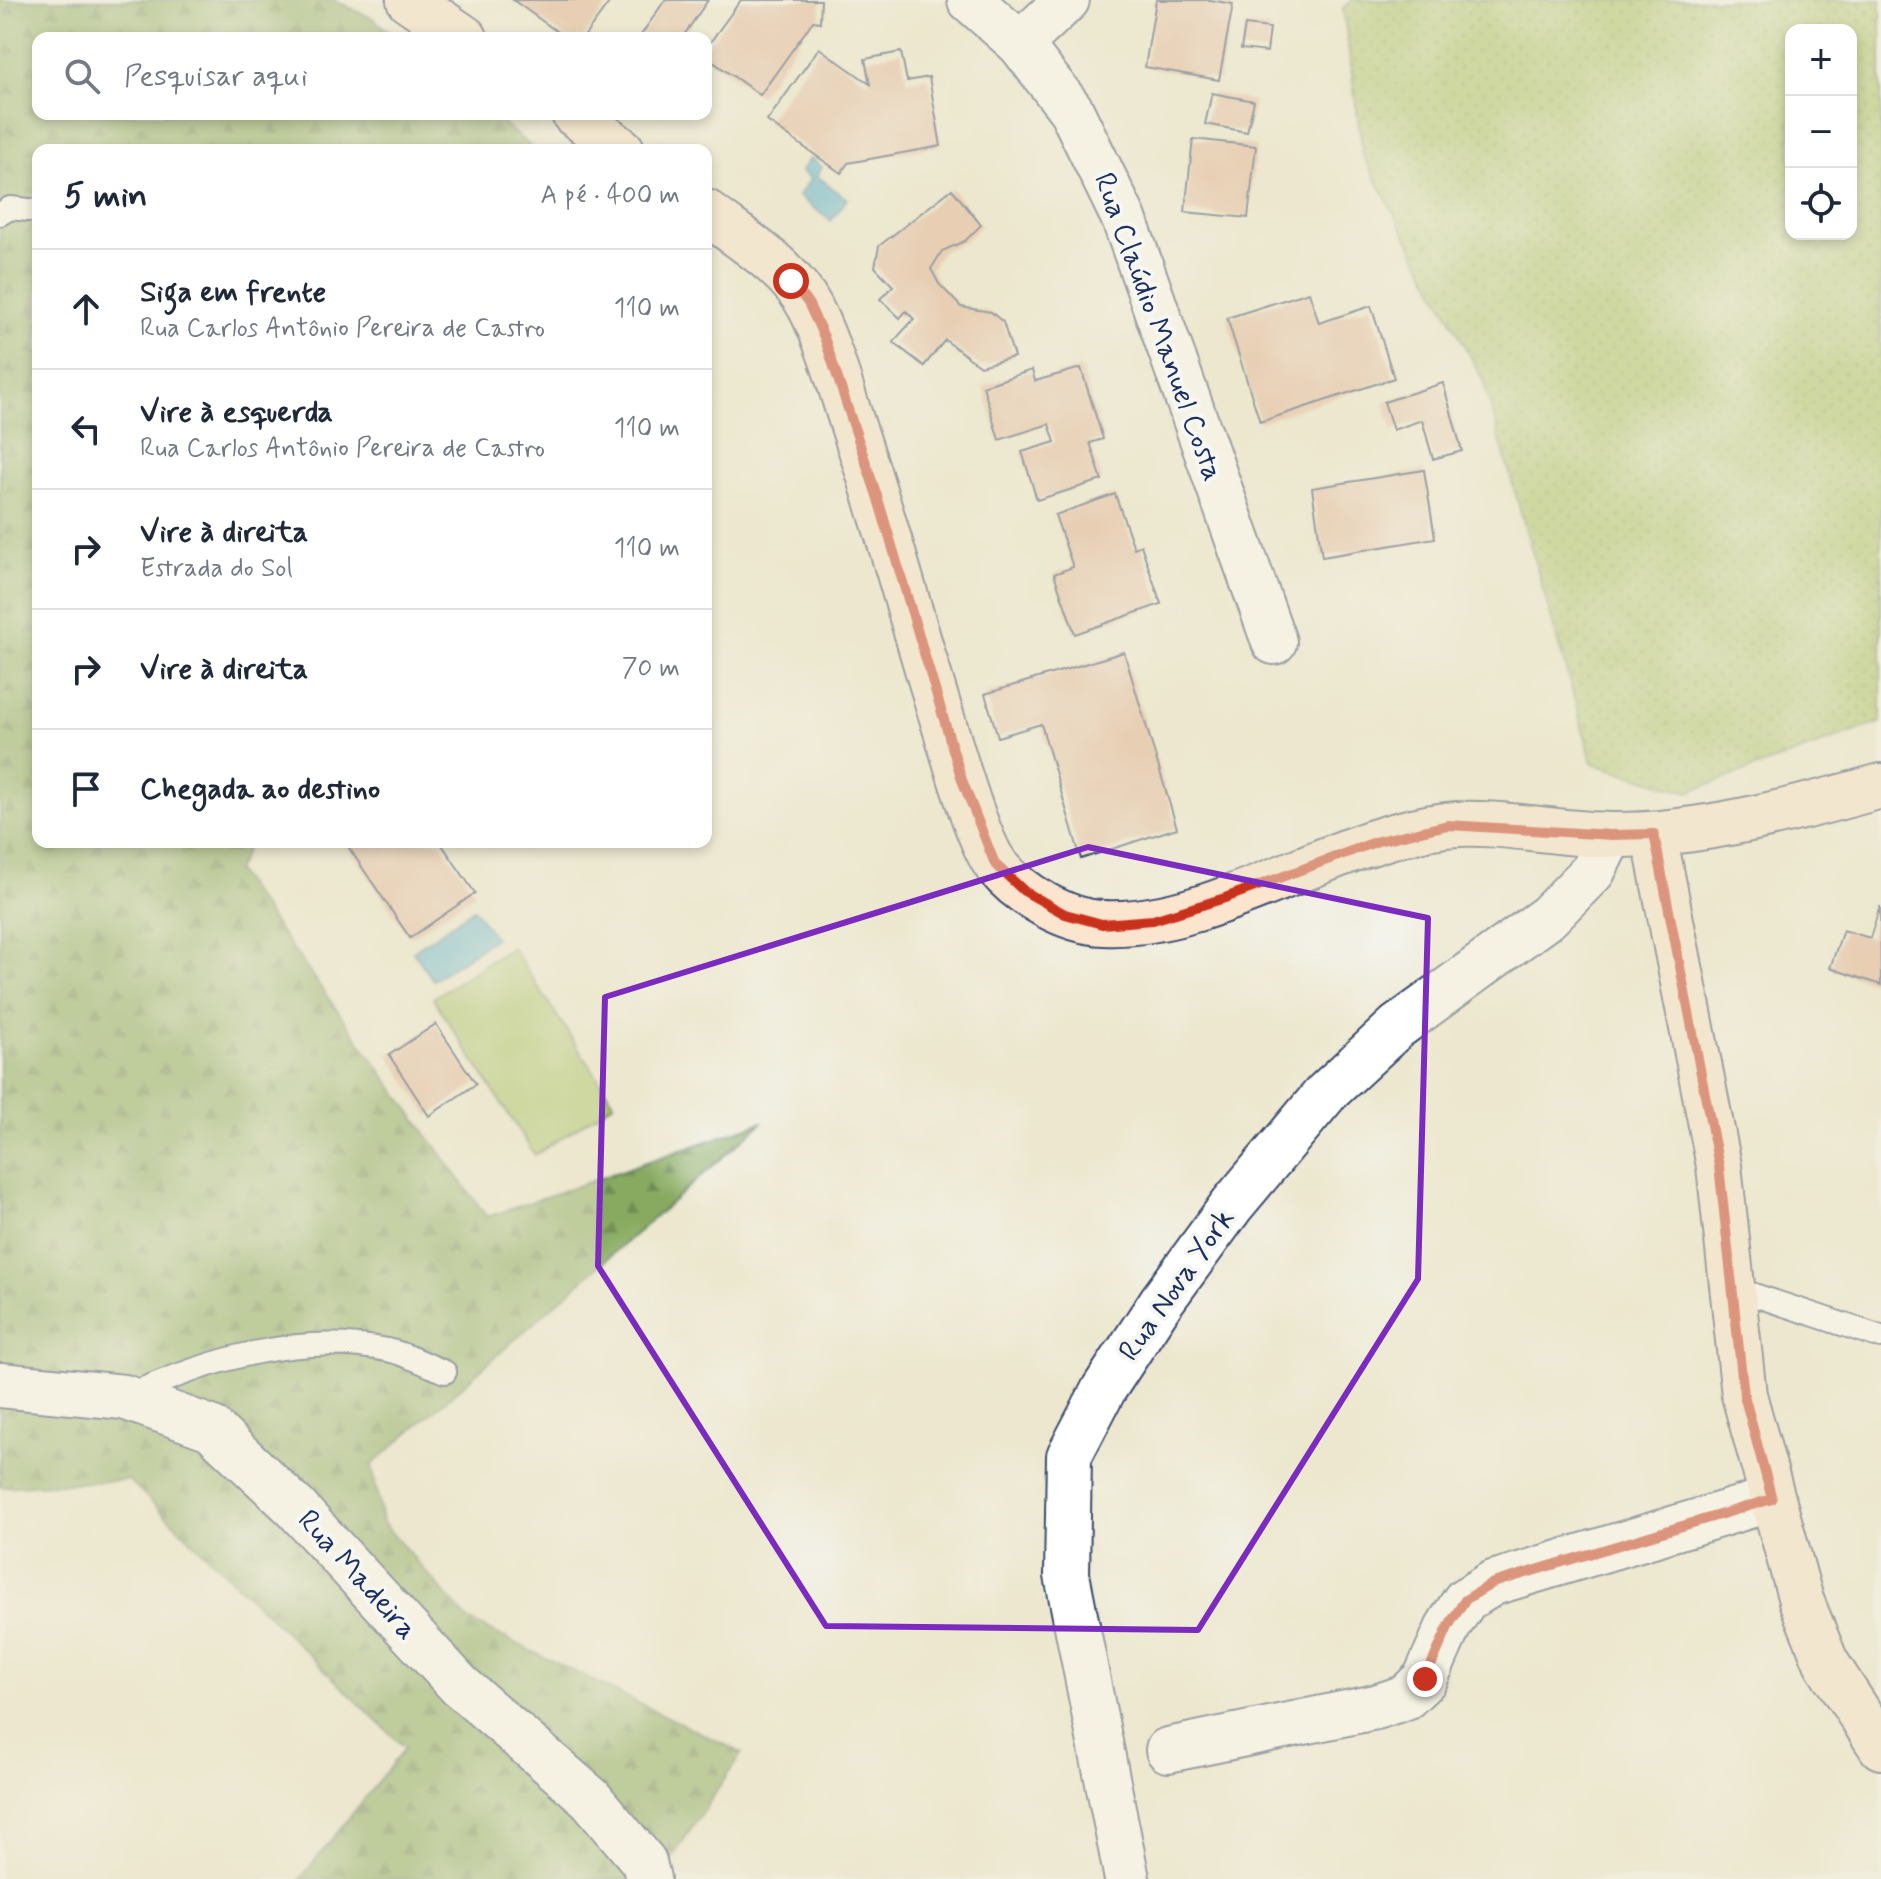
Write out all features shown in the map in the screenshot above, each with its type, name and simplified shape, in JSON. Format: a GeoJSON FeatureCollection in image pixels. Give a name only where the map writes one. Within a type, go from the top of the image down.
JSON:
{"type":"FeatureCollection","features":[{"type":"Feature","properties":{"kind":"street","name":"Rua Claúdio Manuel Costa"},"geometry":{"type":"LineString","coordinates":[[970,0],[1020,44],[1071,110],[1124,219],[1274,642]]}},
{"type":"Feature","properties":{"kind":"street"},"geometry":{"type":"LineString","coordinates":[[1020,44],[1067,0]]}},
{"type":"Feature","properties":{"kind":"street"},"geometry":{"type":"LineString","coordinates":[[424,4],[458,32]]}},
{"type":"Feature","properties":{"kind":"street"},"geometry":{"type":"LineString","coordinates":[[582,120],[614,144]]}},
{"type":"Feature","properties":{"kind":"street"},"geometry":{"type":"LineString","coordinates":[[712,217],[791,281],[808,303],[824,337],[878,499],[962,780],[995,864],[1024,891],[1065,914],[1102,924],[1153,920],[1225,898],[1378,841],[1448,825],[1632,834],[1800,808],[1881,786]]}},
{"type":"Feature","properties":{"kind":"street"},"geometry":{"type":"LineString","coordinates":[[1632,834],[1719,1166],[1744,1395],[1772,1499],[1801,1600],[1826,1662],[1881,1747]]}},
{"type":"Feature","properties":{"kind":"street","name":"Rua Nova York"},"geometry":{"type":"LineString","coordinates":[[1127,1879],[1067,1575],[1069,1456],[1104,1389],[1161,1302],[1232,1205],[1326,1093],[1397,1027],[1549,916],[1632,834]]}},
{"type":"Feature","properties":{"kind":"street","name":"Rua Madeira"},"geometry":{"type":"LineString","coordinates":[[0,1385],[124,1397],[211,1428],[254,1465],[459,1685],[590,1798],[644,1862],[648,1879]]}},
{"type":"Feature","properties":{"kind":"street"},"geometry":{"type":"LineString","coordinates":[[1168,1750],[1376,1707],[1406,1697],[1425,1679],[1449,1625],[1465,1600],[1493,1583],[1772,1499]]}},
{"type":"Feature","properties":{"kind":"lane"},"geometry":{"type":"LineString","coordinates":[[0,214],[10,208],[32,210]]}},
{"type":"Feature","properties":{"kind":"lane"},"geometry":{"type":"LineString","coordinates":[[1730,1287],[1881,1337]]}},
{"type":"Feature","properties":{"kind":"lane"},"geometry":{"type":"LineString","coordinates":[[124,1397],[188,1369],[255,1352],[321,1343],[389,1351],[445,1372]]}},
{"type":"Feature","properties":{"kind":"highlighted area"},"geometry":{"type":"Polygon","coordinates":[[[1088,847],[1428,918],[1418,1279],[1198,1630],[826,1626],[598,1266],[605,997],[1088,847]]]}},
{"type":"Feature","properties":{"kind":"green space"},"geometry":{"type":"Polygon","coordinates":[[[0,0],[334,0],[374,19],[390,32],[32,32],[32,120],[498,120],[528,144],[32,144],[32,848],[247,848],[236,871],[487,1217],[763,1122],[372,1465],[382,1522],[468,1620],[742,1753],[658,1879],[300,1879],[405,1748],[129,1480],[0,1487],[0,0]]]}},
{"type":"Feature","properties":{"kind":"green space"},"geometry":{"type":"Polygon","coordinates":[[[1352,0],[1881,0],[1881,722],[1689,792],[1593,764],[1483,380],[1363,155],[1343,8],[1352,0]]]}},
{"type":"Feature","properties":{"kind":"green space"},"geometry":{"type":"Polygon","coordinates":[[[512,947],[614,1103],[535,1155],[433,998],[512,947]]]}},
{"type":"Feature","properties":{"kind":"water"},"geometry":{"type":"Polygon","coordinates":[[[811,158],[822,167],[817,176],[847,199],[831,221],[798,196],[811,179],[801,171],[811,158]]]}},
{"type":"Feature","properties":{"kind":"water"},"geometry":{"type":"Polygon","coordinates":[[[474,909],[495,938],[433,980],[413,951],[474,909]]]}},
{"type":"Feature","properties":{"kind":"building"},"geometry":{"type":"Polygon","coordinates":[[[513,0],[611,0],[587,32],[558,32],[513,0]]]}},
{"type":"Feature","properties":{"kind":"building"},"geometry":{"type":"Polygon","coordinates":[[[665,0],[708,0],[686,32],[643,32],[665,0]]]}},
{"type":"Feature","properties":{"kind":"building"},"geometry":{"type":"Polygon","coordinates":[[[741,0],[821,0],[820,22],[813,21],[760,95],[712,61],[712,40],[741,0]]]}},
{"type":"Feature","properties":{"kind":"building"},"geometry":{"type":"Polygon","coordinates":[[[1156,0],[1210,0],[1233,4],[1219,80],[1145,67],[1156,0]]]}},
{"type":"Feature","properties":{"kind":"building"},"geometry":{"type":"Polygon","coordinates":[[[1245,25],[1270,28],[1267,52],[1241,49],[1245,25]]]}},
{"type":"Feature","properties":{"kind":"building"},"geometry":{"type":"Polygon","coordinates":[[[819,48],[870,84],[865,59],[901,52],[907,81],[929,77],[941,146],[848,163],[841,173],[767,121],[819,48]]]}},
{"type":"Feature","properties":{"kind":"building"},"geometry":{"type":"Polygon","coordinates":[[[1212,93],[1254,101],[1247,132],[1205,124],[1212,93]]]}},
{"type":"Feature","properties":{"kind":"building"},"geometry":{"type":"Polygon","coordinates":[[[1193,139],[1256,146],[1248,218],[1185,212],[1193,139]]]}},
{"type":"Feature","properties":{"kind":"building"},"geometry":{"type":"Polygon","coordinates":[[[952,189],[981,225],[965,241],[942,251],[931,269],[939,284],[961,307],[991,312],[1003,322],[1014,357],[980,366],[945,340],[924,366],[893,342],[914,319],[906,311],[900,318],[880,299],[893,286],[875,267],[879,246],[952,189]]]}},
{"type":"Feature","properties":{"kind":"building"},"geometry":{"type":"Polygon","coordinates":[[[1309,292],[1319,323],[1371,306],[1394,378],[1260,422],[1227,318],[1309,292]]]}},
{"type":"Feature","properties":{"kind":"building"},"geometry":{"type":"Polygon","coordinates":[[[1081,368],[1103,439],[1090,443],[1102,480],[1037,500],[1022,452],[1055,442],[1049,424],[999,440],[983,386],[1032,370],[1035,381],[1081,368]]]}},
{"type":"Feature","properties":{"kind":"building"},"geometry":{"type":"Polygon","coordinates":[[[1443,383],[1462,451],[1433,459],[1422,420],[1393,430],[1384,402],[1443,383]]]}},
{"type":"Feature","properties":{"kind":"building"},"geometry":{"type":"Polygon","coordinates":[[[1424,470],[1435,538],[1322,557],[1312,488],[1424,470]]]}},
{"type":"Feature","properties":{"kind":"building"},"geometry":{"type":"Polygon","coordinates":[[[1115,494],[1134,548],[1141,545],[1161,604],[1075,634],[1054,574],[1073,567],[1055,515],[1115,494]]]}},
{"type":"Feature","properties":{"kind":"building"},"geometry":{"type":"Polygon","coordinates":[[[1124,652],[1177,828],[1081,859],[1041,724],[998,737],[985,694],[1124,652]]]}},
{"type":"Feature","properties":{"kind":"building"},"geometry":{"type":"Polygon","coordinates":[[[349,848],[444,848],[475,893],[410,938],[349,848]]]}},
{"type":"Feature","properties":{"kind":"building"},"geometry":{"type":"Polygon","coordinates":[[[1880,906],[1881,985],[1830,968],[1843,930],[1870,938],[1880,906]]]}},
{"type":"Feature","properties":{"kind":"building"},"geometry":{"type":"Polygon","coordinates":[[[436,1024],[476,1084],[429,1116],[389,1055],[436,1024]]]}},
{"type":"Feature","properties":{"kind":"route"},"geometry":{"type":"LineString","coordinates":[[791,281],[808,303],[824,337],[878,499],[962,780],[995,864],[1024,891],[1065,914],[1102,924],[1153,920],[1225,898],[1378,841],[1448,825],[1611,835],[1654,834],[1719,1166],[1744,1395],[1772,1499],[1493,1583],[1465,1600],[1449,1625],[1425,1679]]}}]}
